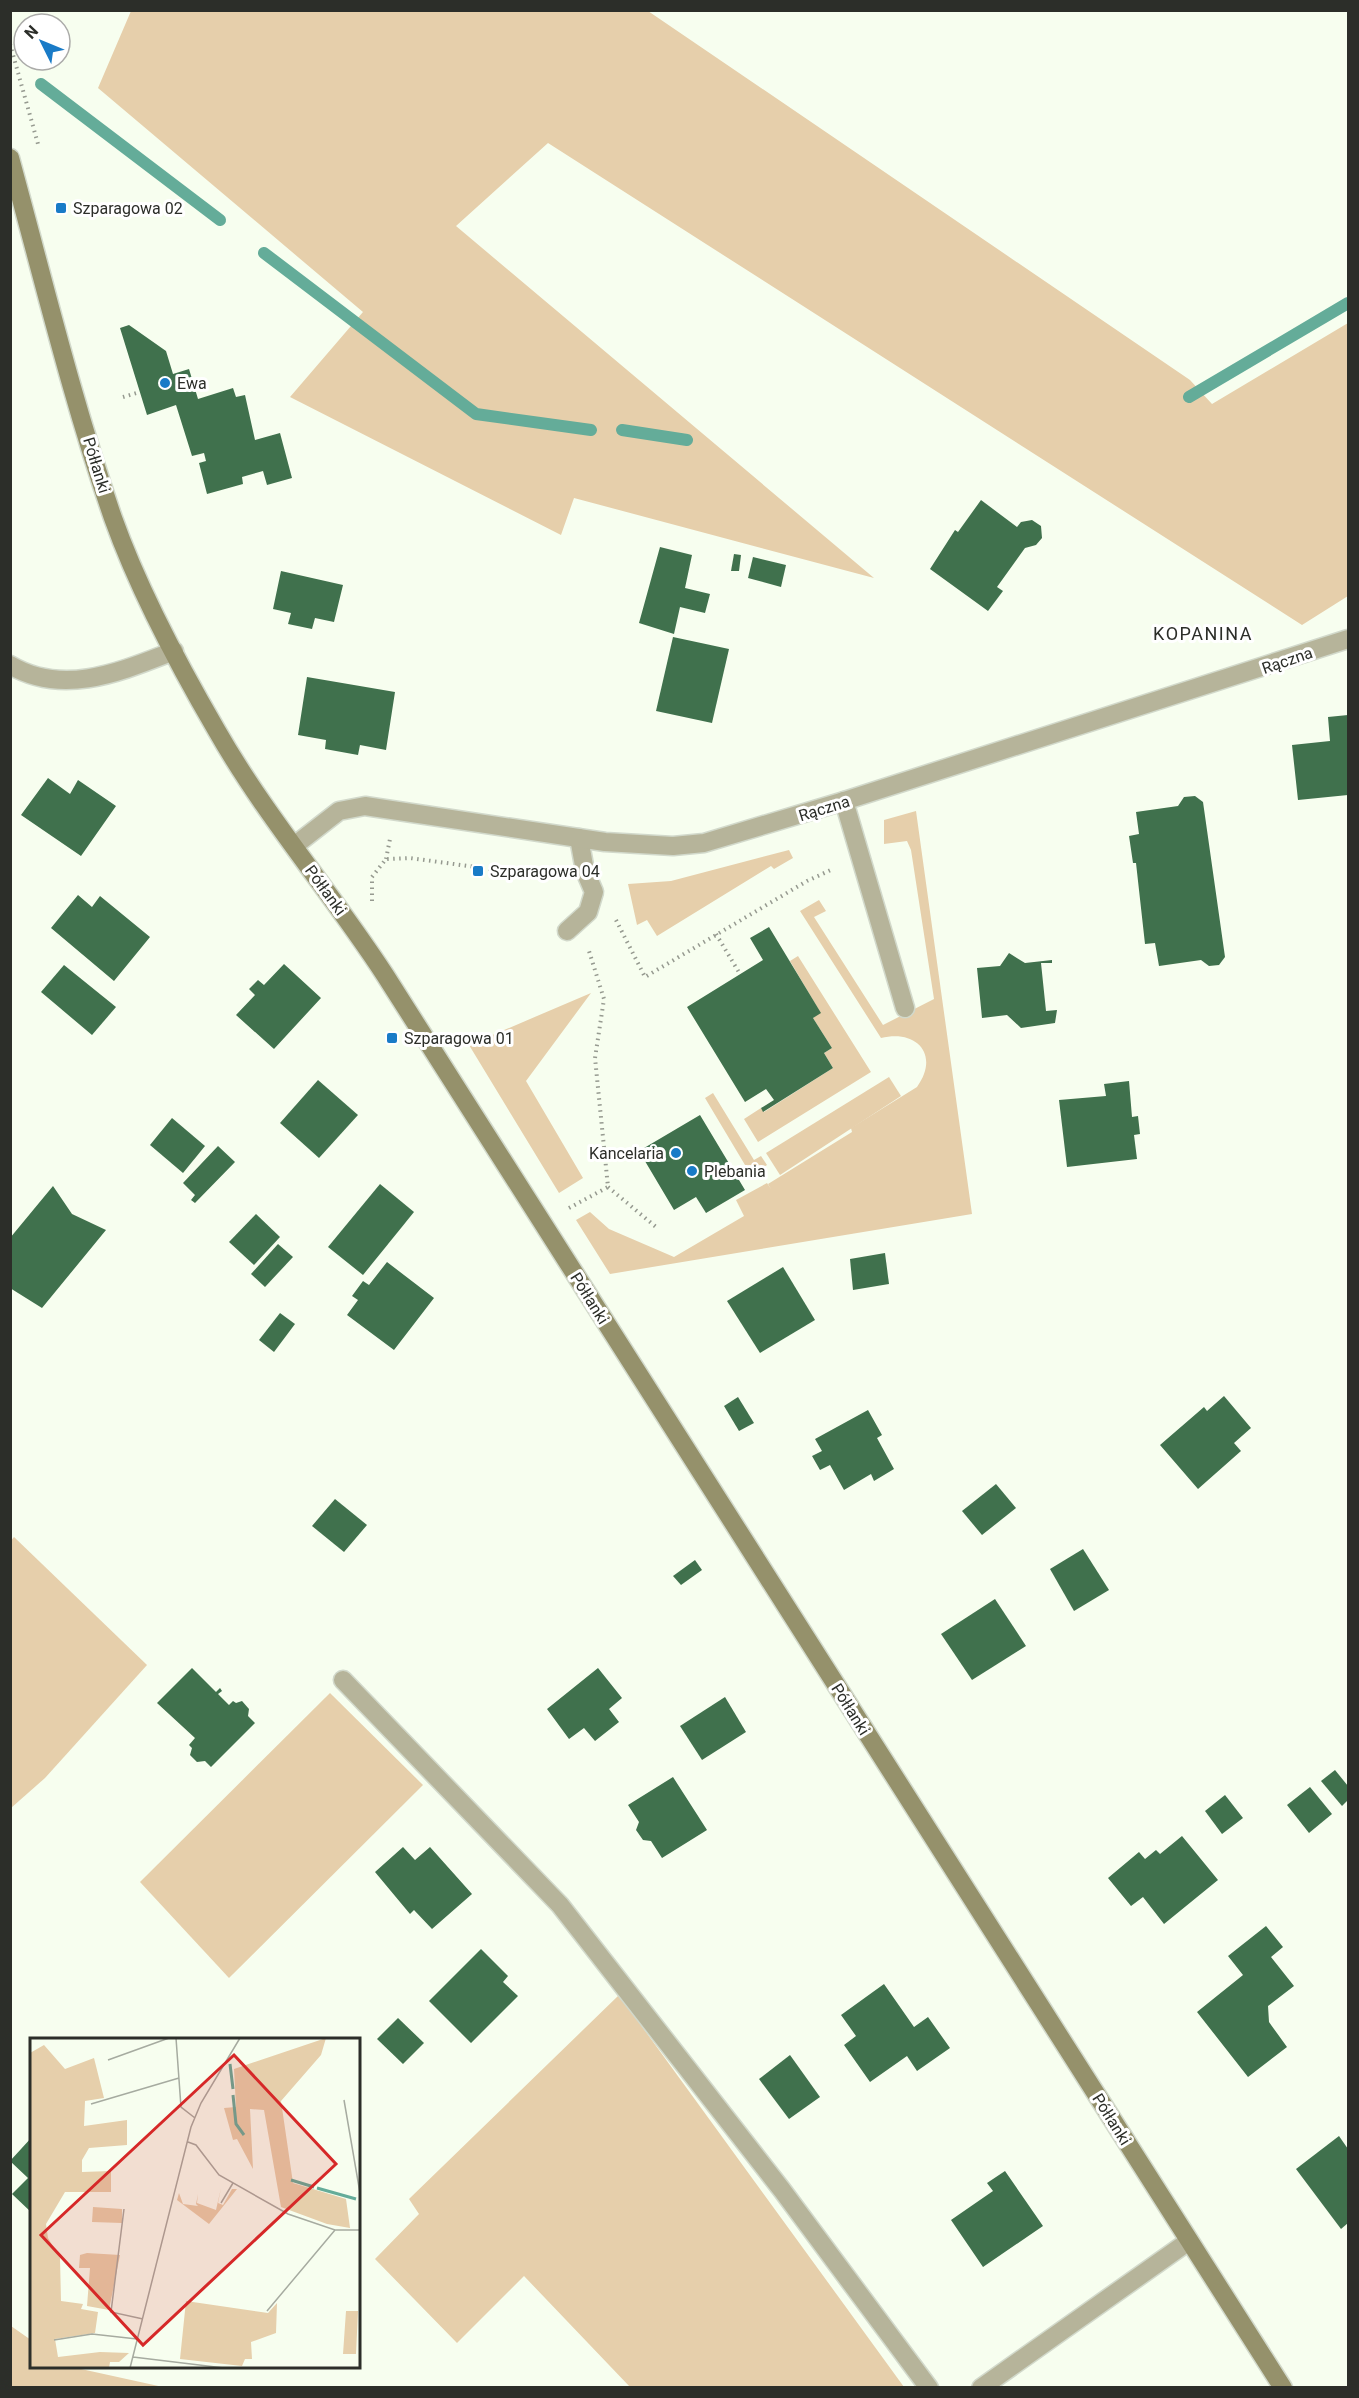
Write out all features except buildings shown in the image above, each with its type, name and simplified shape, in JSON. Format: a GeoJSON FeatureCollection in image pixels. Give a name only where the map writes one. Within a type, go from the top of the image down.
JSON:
{"type":"FeatureCollection","features":[{"type":"Feature","properties":{"kind":"street","name":"Półłanki"},"geometry":{"type":"LineString","coordinates":[[10,158],[76,398],[113,518],[174,651],[217,731],[248,781],[361,938],[1283,2388]]}},
{"type":"Feature","properties":{"kind":"street","name":"Rączna"},"geometry":{"type":"LineString","coordinates":[[294,846],[339,810],[358,806],[637,845],[673,846],[704,843],[844,801],[1348,639]]}},
{"type":"Feature","properties":{"kind":"street"},"geometry":{"type":"LineString","coordinates":[[10,665],[37,675],[61,680],[86,680],[115,674],[174,651]]}},
{"type":"Feature","properties":{"kind":"street"},"geometry":{"type":"LineString","coordinates":[[844,801],[905,1008]]}},
{"type":"Feature","properties":{"kind":"street"},"geometry":{"type":"LineString","coordinates":[[567,931],[588,912],[594,892],[585,871],[579,838]]}},
{"type":"Feature","properties":{"kind":"street"},"geometry":{"type":"LineString","coordinates":[[343,1680],[560,1905],[754,2154],[930,2388]]}},
{"type":"Feature","properties":{"kind":"street"},"geometry":{"type":"LineString","coordinates":[[981,2388],[1189,2241]]}},
{"type":"Feature","properties":{"kind":"path"},"geometry":{"type":"LineString","coordinates":[[123,397],[140,392]]}},
{"type":"Feature","properties":{"kind":"path"},"geometry":{"type":"LineString","coordinates":[[619,927],[645,977],[807,881]]}},
{"type":"Feature","properties":{"kind":"path"},"geometry":{"type":"LineString","coordinates":[[716,934],[740,974]]}},
{"type":"Feature","properties":{"kind":"path"},"geometry":{"type":"LineString","coordinates":[[586,942],[604,999],[595,1058],[608,1187],[656,1227]]}},
{"type":"Feature","properties":{"kind":"path"},"geometry":{"type":"LineString","coordinates":[[543,1225],[608,1187]]}},
{"type":"Feature","properties":{"kind":"shaded area"},"geometry":{"type":"Polygon","coordinates":[[[131,11],[648,11],[1190,380],[1212,404],[1348,323],[1348,596],[1302,625],[548,143],[456,226],[874,578],[574,498],[561,535],[290,397],[363,312],[98,88],[131,11]]]}},
{"type":"Feature","properties":{"kind":"shaded area"},"geometry":{"type":"Polygon","coordinates":[[[916,811],[972,1214],[610,1274],[576,1220],[590,1212],[609,1229],[674,1257],[744,1216],[736,1200],[767,1183],[771,1189],[768,1184],[852,1132],[851,1128],[917,1087],[924,1075],[926,1065],[921,1047],[905,1037],[881,1038],[800,911],[819,900],[826,911],[814,917],[883,1025],[934,999],[911,850],[907,841],[884,844],[884,820],[916,811]]]}},
{"type":"Feature","properties":{"kind":"shaded area"},"geometry":{"type":"Polygon","coordinates":[[[789,850],[793,858],[774,869],[771,866],[657,936],[647,920],[637,925],[628,884],[671,881],[789,850]]]}},
{"type":"Feature","properties":{"kind":"shaded area"},"geometry":{"type":"Polygon","coordinates":[[[798,956],[871,1072],[758,1142],[744,1119],[761,1108],[764,1112],[833,1068],[824,1053],[832,1048],[813,1018],[820,1012],[790,961],[798,956]]]}},
{"type":"Feature","properties":{"kind":"shaded area"},"geometry":{"type":"Polygon","coordinates":[[[591,993],[526,1081],[583,1178],[559,1193],[469,1045],[591,993]]]}},
{"type":"Feature","properties":{"kind":"shaded area"},"geometry":{"type":"Polygon","coordinates":[[[889,1077],[901,1096],[780,1175],[766,1153],[889,1077]]]}},
{"type":"Feature","properties":{"kind":"shaded area"},"geometry":{"type":"Polygon","coordinates":[[[713,1093],[754,1160],[761,1156],[767,1165],[751,1175],[705,1098],[713,1093]]]}},
{"type":"Feature","properties":{"kind":"shaded area"},"geometry":{"type":"Polygon","coordinates":[[[14,1537],[147,1665],[45,1778],[11,1808],[10,1542],[14,1537]]]}},
{"type":"Feature","properties":{"kind":"shaded area"},"geometry":{"type":"Polygon","coordinates":[[[330,1693],[423,1785],[229,1978],[140,1882],[330,1693]]]}},
{"type":"Feature","properties":{"kind":"shaded area"},"geometry":{"type":"Polygon","coordinates":[[[619,1995],[904,2387],[630,2387],[524,2276],[457,2343],[375,2259],[419,2214],[409,2199],[619,1995]]]}},
{"type":"Feature","properties":{"kind":"shaded area"},"geometry":{"type":"Polygon","coordinates":[[[11,2326],[30,2339],[30,2368],[77,2368],[163,2387],[11,2387],[11,2326]]]}},
{"type":"Feature","properties":{"kind":"waterway"},"geometry":{"type":"LineString","coordinates":[[41,84],[220,220]]}},
{"type":"Feature","properties":{"kind":"waterway"},"geometry":{"type":"LineString","coordinates":[[264,253],[476,414],[591,430]]}},
{"type":"Feature","properties":{"kind":"waterway"},"geometry":{"type":"LineString","coordinates":[[1189,397],[1348,303]]}},
{"type":"Feature","properties":{"kind":"waterway"},"geometry":{"type":"LineString","coordinates":[[622,430],[687,440]]}},
{"type":"Feature","properties":{"kind":"place","name":"Szparagowa 02"},"geometry":{"type":"Point","coordinates":[61,208]}},
{"type":"Feature","properties":{"kind":"place","name":"Ewa"},"geometry":{"type":"Point","coordinates":[165,383]}},
{"type":"Feature","properties":{"kind":"place","name":"Szparagowa 04"},"geometry":{"type":"Point","coordinates":[478,871]}},
{"type":"Feature","properties":{"kind":"place","name":"Szparagowa 01"},"geometry":{"type":"Point","coordinates":[392,1038]}},
{"type":"Feature","properties":{"kind":"place","name":"Kancelaria"},"geometry":{"type":"Point","coordinates":[676,1153]}},
{"type":"Feature","properties":{"kind":"place","name":"Plebania"},"geometry":{"type":"Point","coordinates":[692,1171]}},
{"type":"Feature","properties":{"kind":"district","name":"KOPANINA"},"geometry":{"type":"Point","coordinates":[1203,634]}}]}
